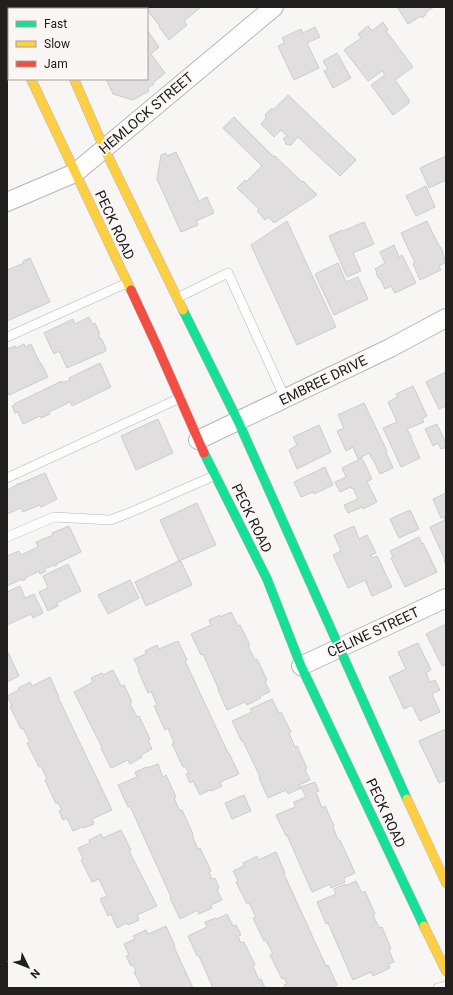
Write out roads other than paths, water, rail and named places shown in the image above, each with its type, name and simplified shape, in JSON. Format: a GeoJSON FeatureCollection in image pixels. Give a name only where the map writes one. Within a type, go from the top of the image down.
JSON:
{"type":"FeatureCollection","features":[{"type":"Feature","properties":{"kind":"main road","name":"PECK ROAD"},"geometry":{"type":"LineString","coordinates":[[31,80],[127,282],[198,440],[267,579],[301,666],[446,971]]}},
{"type":"Feature","properties":{"kind":"main road","name":"PECK ROAD"},"geometry":{"type":"LineString","coordinates":[[74,80],[104,148],[238,420],[411,809],[446,882]]}},
{"type":"Feature","properties":{"kind":"street","name":"HEMLOCK STREET"},"geometry":{"type":"LineString","coordinates":[[7,202],[75,173],[274,7]]}},
{"type":"Feature","properties":{"kind":"street","name":"EMBREE DRIVE"},"geometry":{"type":"LineString","coordinates":[[198,440],[390,348],[446,318]]}},
{"type":"Feature","properties":{"kind":"street","name":"CELINE STREET"},"geometry":{"type":"LineString","coordinates":[[301,666],[446,598]]}},
{"type":"Feature","properties":{"kind":"lane"},"geometry":{"type":"LineString","coordinates":[[177,298],[228,273],[286,398]]}},
{"type":"Feature","properties":{"kind":"lane"},"geometry":{"type":"LineString","coordinates":[[7,337],[127,282]]}},
{"type":"Feature","properties":{"kind":"lane"},"geometry":{"type":"LineString","coordinates":[[7,478],[180,398]]}},
{"type":"Feature","properties":{"kind":"lane"},"geometry":{"type":"LineString","coordinates":[[7,537],[54,517],[110,520],[216,476]]}},
{"type":"Feature","properties":{"kind":"lane"},"geometry":{"type":"LineString","coordinates":[[438,988],[446,986]]}}]}
